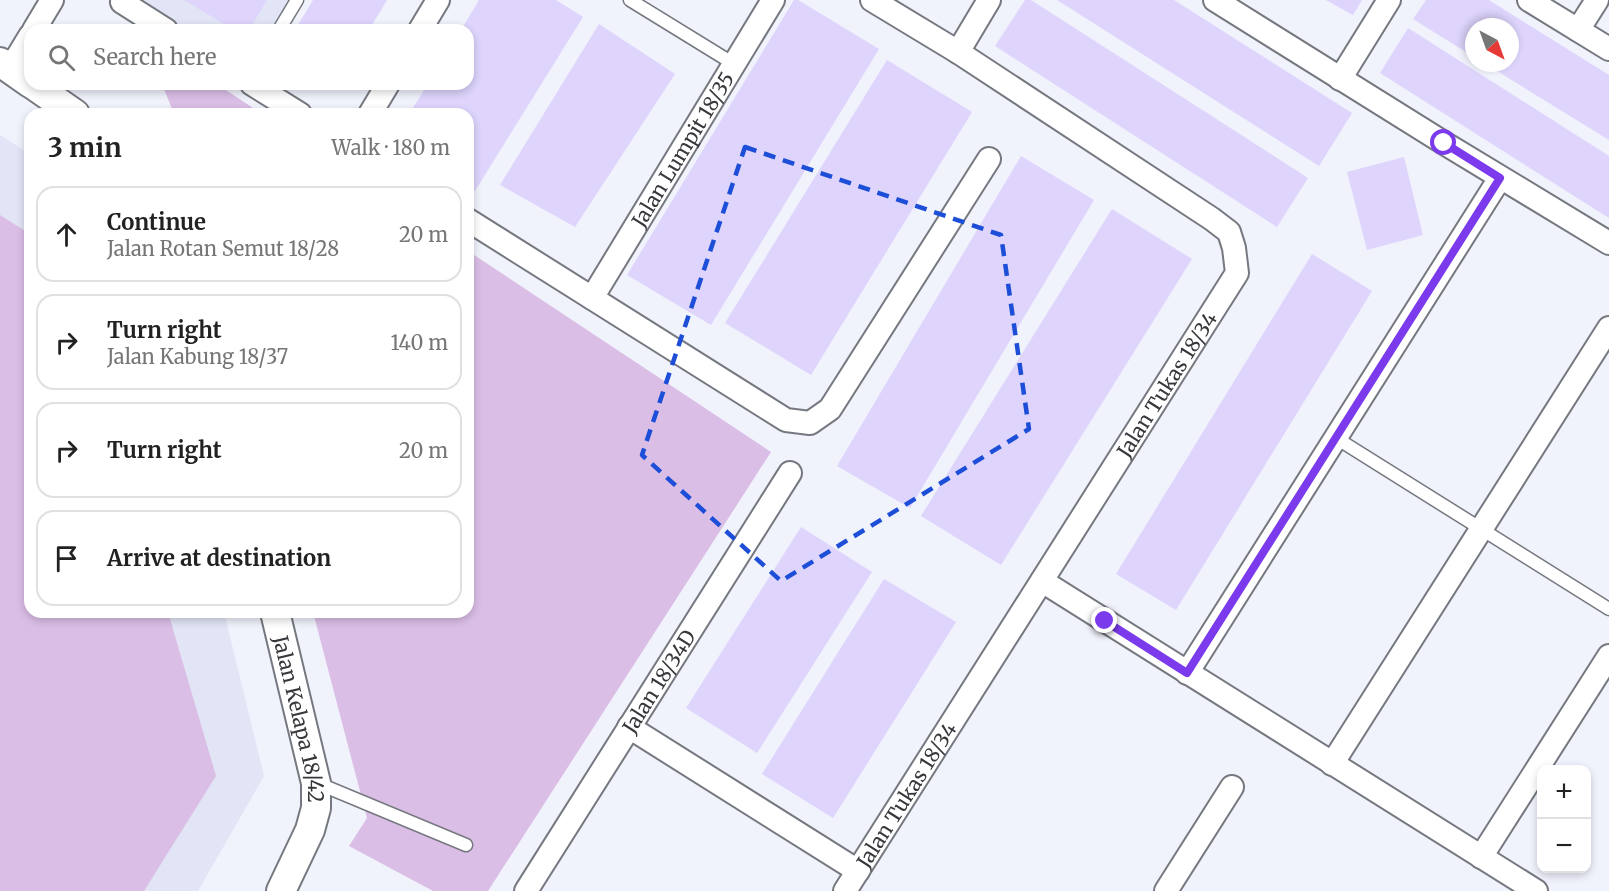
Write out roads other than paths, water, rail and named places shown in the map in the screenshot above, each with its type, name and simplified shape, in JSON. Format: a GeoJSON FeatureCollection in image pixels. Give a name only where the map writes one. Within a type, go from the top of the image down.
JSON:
{"type":"FeatureCollection","features":[{"type":"Feature","properties":{"kind":"street"},"geometry":{"type":"LineString","coordinates":[[38,24],[52,0]]}},
{"type":"Feature","properties":{"kind":"street"},"geometry":{"type":"LineString","coordinates":[[424,24],[438,0]]}},
{"type":"Feature","properties":{"kind":"street","name":"Jalan Lumpit 18/35"},"geometry":{"type":"LineString","coordinates":[[592,298],[773,0]]}},
{"type":"Feature","properties":{"kind":"street","name":"Jalan Tukas 18/34"},"geometry":{"type":"LineString","coordinates":[[845,891],[1237,273],[1234,249],[1228,232],[1212,219],[958,52],[872,0]]}},
{"type":"Feature","properties":{"kind":"street"},"geometry":{"type":"LineString","coordinates":[[958,52],[989,0]]}},
{"type":"Feature","properties":{"kind":"street"},"geometry":{"type":"LineString","coordinates":[[1215,0],[1340,80],[1609,243]]}},
{"type":"Feature","properties":{"kind":"street"},"geometry":{"type":"LineString","coordinates":[[1340,80],[1389,0]]}},
{"type":"Feature","properties":{"kind":"street"},"geometry":{"type":"LineString","coordinates":[[1529,0],[1609,49]]}},
{"type":"Feature","properties":{"kind":"street"},"geometry":{"type":"LineString","coordinates":[[1578,30],[1597,0]]}},
{"type":"Feature","properties":{"kind":"street"},"geometry":{"type":"LineString","coordinates":[[122,1],[157,24]]}},
{"type":"Feature","properties":{"kind":"street"},"geometry":{"type":"LineString","coordinates":[[18,74],[24,55]]}},
{"type":"Feature","properties":{"kind":"street"},"geometry":{"type":"LineString","coordinates":[[41,90],[66,108]]}},
{"type":"Feature","properties":{"kind":"street"},"geometry":{"type":"LineString","coordinates":[[262,90],[290,108]]}},
{"type":"Feature","properties":{"kind":"street"},"geometry":{"type":"LineString","coordinates":[[374,108],[384,90]]}},
{"type":"Feature","properties":{"kind":"street"},"geometry":{"type":"LineString","coordinates":[[474,224],[786,420],[810,423],[830,409],[989,159]]}},
{"type":"Feature","properties":{"kind":"street"},"geometry":{"type":"LineString","coordinates":[[1187,673],[1500,178]]}},
{"type":"Feature","properties":{"kind":"street"},"geometry":{"type":"LineString","coordinates":[[1332,764],[1609,328]]}},
{"type":"Feature","properties":{"kind":"street","name":"Jalan 18/34D"},"geometry":{"type":"LineString","coordinates":[[525,891],[790,473]]}},
{"type":"Feature","properties":{"kind":"street"},"geometry":{"type":"LineString","coordinates":[[1042,581],[1536,891]]}},
{"type":"Feature","properties":{"kind":"street","name":"Jalan Kelapa 18/42"},"geometry":{"type":"LineString","coordinates":[[276,618],[316,783],[316,808],[310,830],[281,891]]}},
{"type":"Feature","properties":{"kind":"street"},"geometry":{"type":"LineString","coordinates":[[1481,857],[1609,656]]}},
{"type":"Feature","properties":{"kind":"street"},"geometry":{"type":"LineString","coordinates":[[629,727],[858,871]]}},
{"type":"Feature","properties":{"kind":"street"},"geometry":{"type":"LineString","coordinates":[[1166,891],[1232,787]]}},
{"type":"Feature","properties":{"kind":"lane"},"geometry":{"type":"LineString","coordinates":[[283,24],[297,0]]}},
{"type":"Feature","properties":{"kind":"lane"},"geometry":{"type":"LineString","coordinates":[[630,0],[734,64]]}},
{"type":"Feature","properties":{"kind":"lane"},"geometry":{"type":"LineString","coordinates":[[1336,438],[1609,609]]}},
{"type":"Feature","properties":{"kind":"lane"},"geometry":{"type":"LineString","coordinates":[[316,783],[466,845]]}}]}
